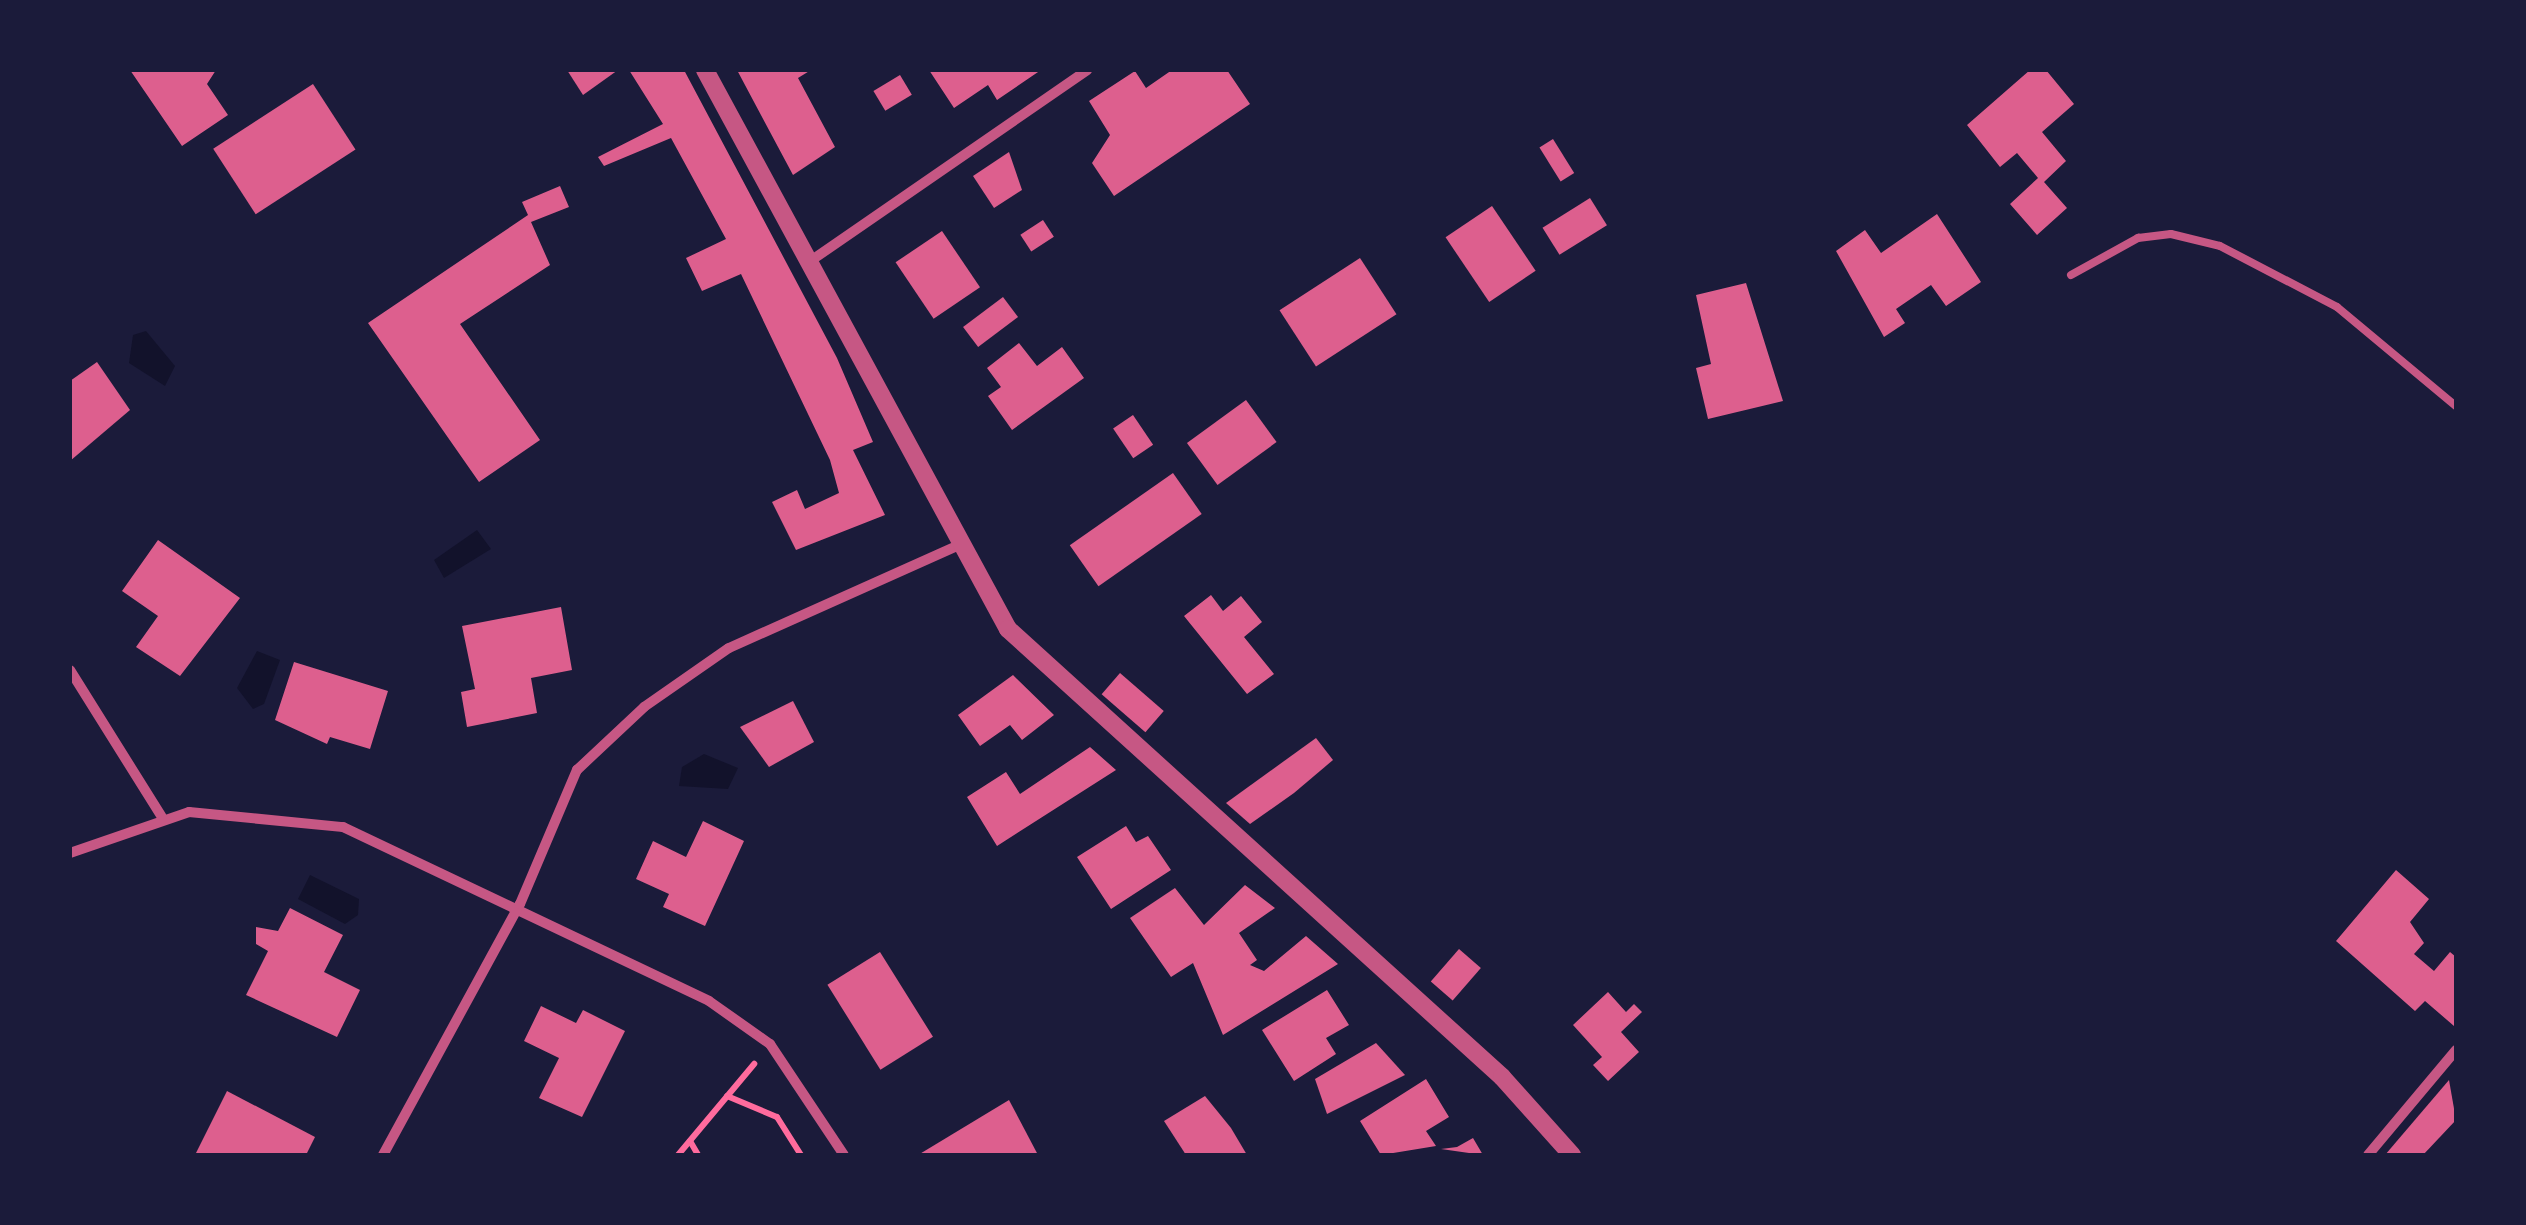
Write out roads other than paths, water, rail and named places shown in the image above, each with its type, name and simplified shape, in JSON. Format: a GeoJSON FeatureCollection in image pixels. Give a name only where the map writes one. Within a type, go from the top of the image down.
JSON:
{"type":"FeatureCollection","features":[{"type":"Feature","properties":{"kind":"street"},"geometry":{"type":"LineString","coordinates":[[706,70],[958,546],[1030,654],[1502,1078],[1572,1155]]}},
{"type":"Feature","properties":{"kind":"street"},"geometry":{"type":"LineString","coordinates":[[809,262],[1087,70]]}},
{"type":"Feature","properties":{"kind":"street"},"geometry":{"type":"LineString","coordinates":[[383,1155],[520,904],[577,770],[644,707],[729,648],[958,546]]}},
{"type":"Feature","properties":{"kind":"street"},"geometry":{"type":"LineString","coordinates":[[70,670],[162,816]]}},
{"type":"Feature","properties":{"kind":"street"},"geometry":{"type":"LineString","coordinates":[[70,853],[162,816],[267,815],[342,827],[520,904],[709,1001],[770,1044],[844,1155]]}},
{"type":"Feature","properties":{"kind":"street"},"geometry":{"type":"LineString","coordinates":[[2368,1155],[2456,1050]]}},
{"type":"Feature","properties":{"kind":"lane"},"geometry":{"type":"LineString","coordinates":[[2071,275],[2138,238],[2171,234],[2220,246],[2337,307],[2456,406]]}}]}
